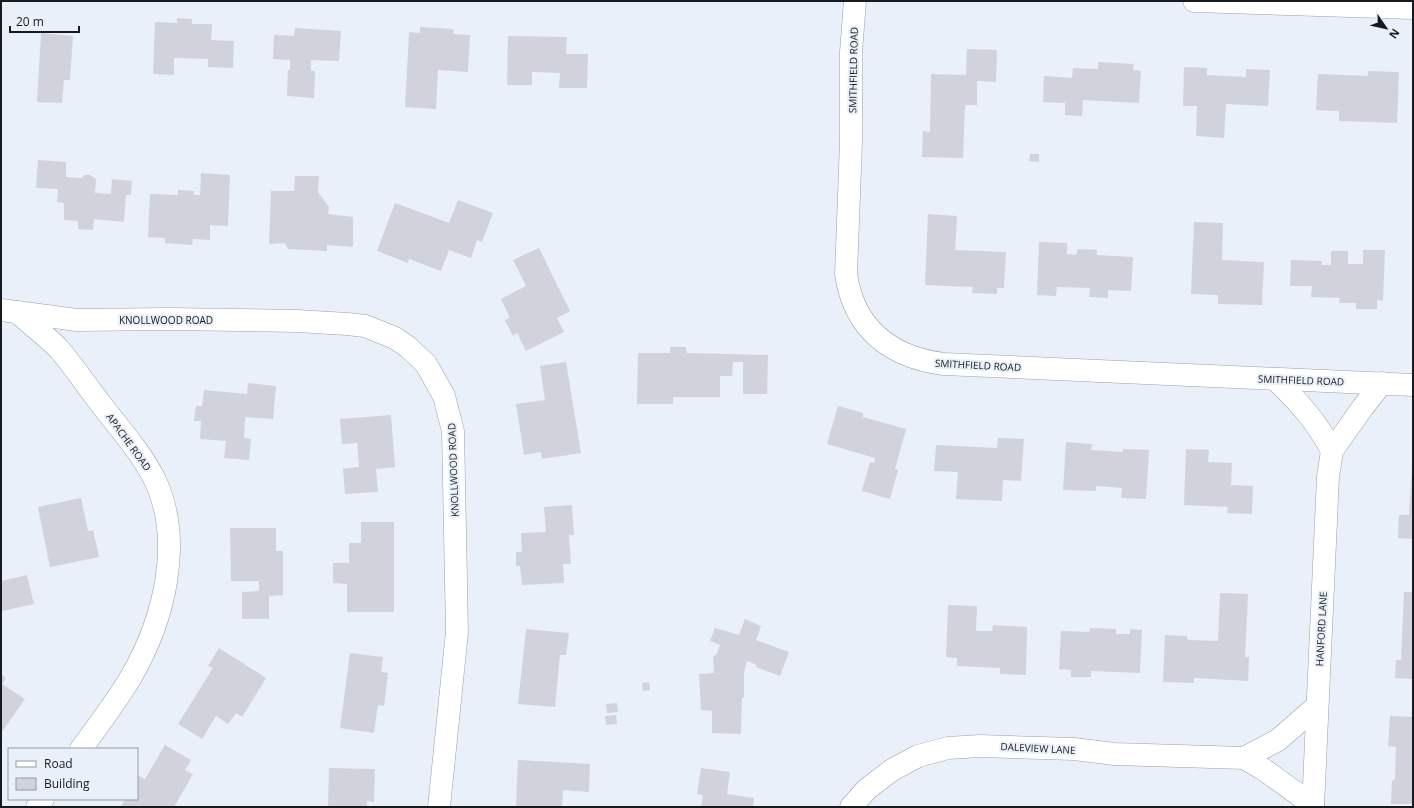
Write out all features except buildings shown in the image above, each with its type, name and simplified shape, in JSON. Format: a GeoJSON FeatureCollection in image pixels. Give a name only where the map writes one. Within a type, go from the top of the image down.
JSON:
{"type":"FeatureCollection","features":[{"type":"Feature","properties":{"kind":"street","name":"SMITHFIELD ROAD"},"geometry":{"type":"LineString","coordinates":[[855,1],[851,52],[852,142],[846,274],[849,291],[856,309],[865,324],[880,340],[908,357],[924,362],[944,364],[1413,385]]}},
{"type":"Feature","properties":{"kind":"street"},"geometry":{"type":"LineString","coordinates":[[1194,1],[1405,5]]}},
{"type":"Feature","properties":{"kind":"street","name":"APACHE ROAD"},"geometry":{"type":"LineString","coordinates":[[1,295],[10,312],[58,348],[135,448],[155,481],[166,516],[168,534],[167,572],[165,588],[153,630],[131,676],[82,748]]}},
{"type":"Feature","properties":{"kind":"street","name":"KNOLLWOOD ROAD"},"geometry":{"type":"LineString","coordinates":[[10,312],[77,320],[170,319],[347,324],[365,326],[395,338],[408,347],[426,364],[444,396],[453,431],[456,632],[439,807]]}},
{"type":"Feature","properties":{"kind":"street"},"geometry":{"type":"LineString","coordinates":[[1275,379],[1300,403],[1321,429],[1332,451]]}},
{"type":"Feature","properties":{"kind":"street","name":"HANFORD LANE"},"geometry":{"type":"LineString","coordinates":[[1313,806],[1328,477],[1332,451],[1363,407],[1382,384]]}},
{"type":"Feature","properties":{"kind":"street","name":"DALEVIEW LANE"},"geometry":{"type":"LineString","coordinates":[[1244,758],[1278,740],[1317,706]]}},
{"type":"Feature","properties":{"kind":"street","name":"DALEVIEW LANE"},"geometry":{"type":"LineString","coordinates":[[852,807],[867,789],[892,770],[918,756],[948,748],[980,746],[1074,749],[1114,754],[1244,758],[1263,769],[1313,806]]}}]}
